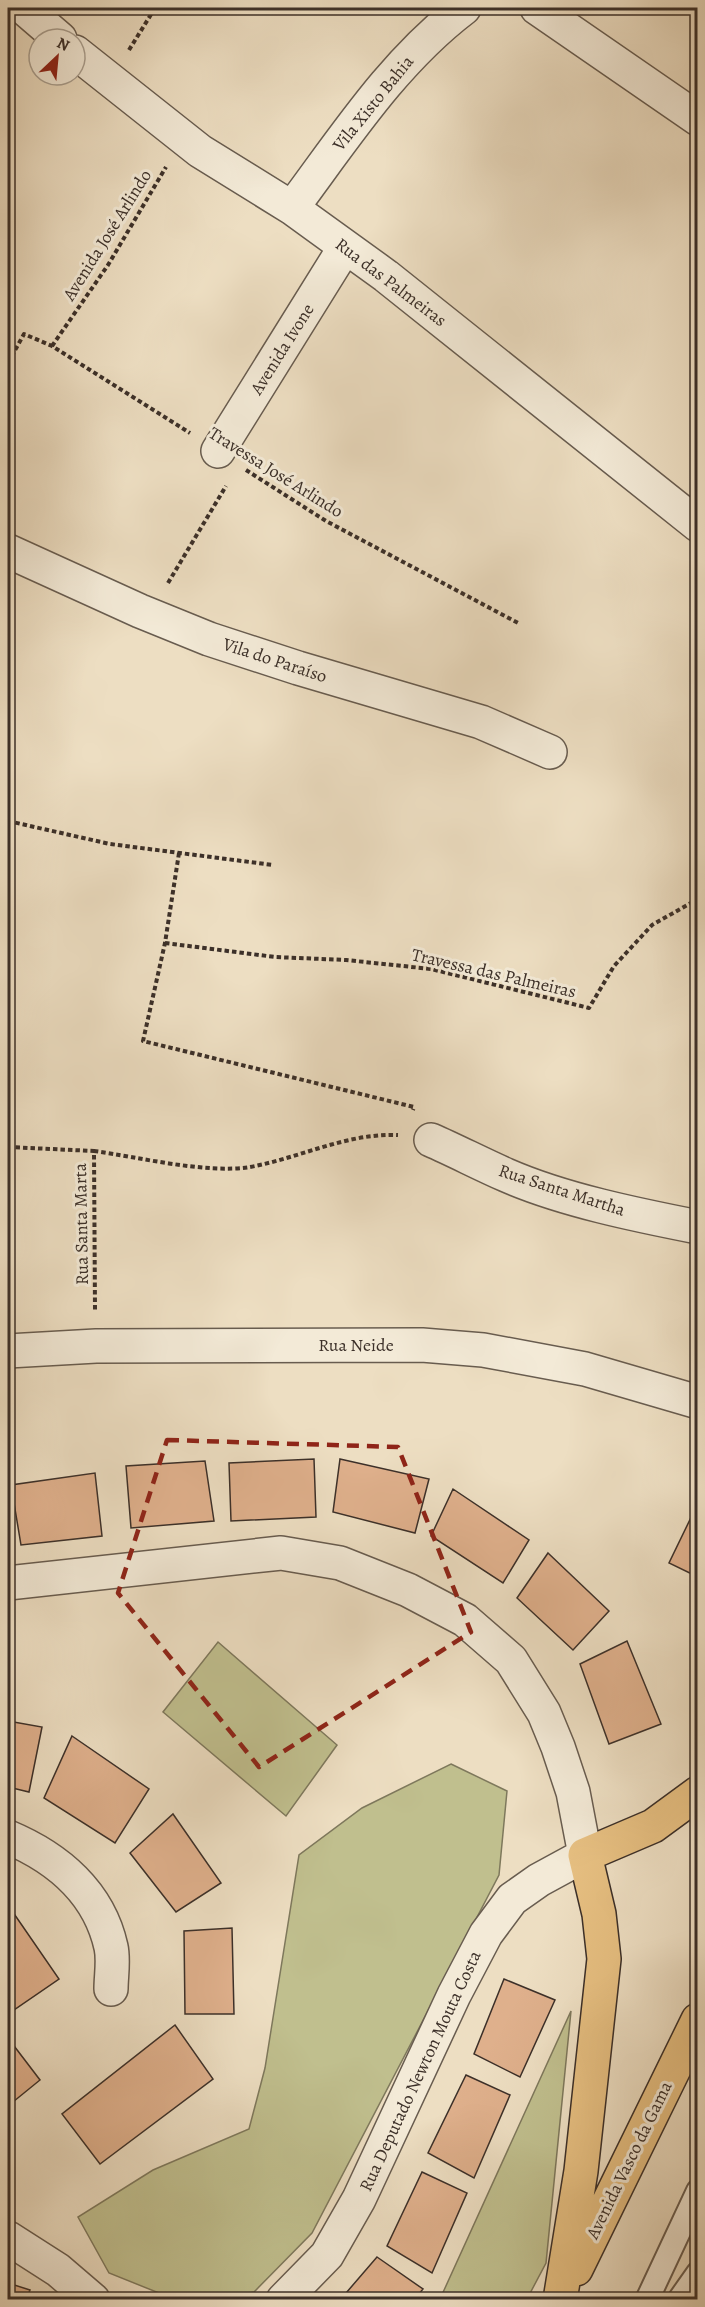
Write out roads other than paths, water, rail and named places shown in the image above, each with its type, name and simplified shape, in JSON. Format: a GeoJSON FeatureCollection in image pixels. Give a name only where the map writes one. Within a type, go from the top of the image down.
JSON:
{"type":"FeatureCollection","features":[{"type":"Feature","properties":{"kind":"main road"},"geometry":{"type":"LineString","coordinates":[[560,2300],[581,2171],[604,1959],[599,1914],[585,1856],[653,1826],[698,1793]]}},
{"type":"Feature","properties":{"kind":"main road","name":"Avenida Vasco da Gama"},"geometry":{"type":"LineString","coordinates":[[560,2300],[698,2020]]}},
{"type":"Feature","properties":{"kind":"street"},"geometry":{"type":"LineString","coordinates":[[24,8],[46,27]]}},
{"type":"Feature","properties":{"kind":"street","name":"Vila Xisto Bahia"},"geometry":{"type":"LineString","coordinates":[[292,208],[400,66],[433,32],[464,8]]}},
{"type":"Feature","properties":{"kind":"street"},"geometry":{"type":"LineString","coordinates":[[537,8],[698,119]]}},
{"type":"Feature","properties":{"kind":"street","name":"Rua das Palmeiras"},"geometry":{"type":"LineString","coordinates":[[87,62],[183,138],[292,208],[386,276],[698,525]]}},
{"type":"Feature","properties":{"kind":"street","name":"Avenida Ivone"},"geometry":{"type":"LineString","coordinates":[[228,458],[345,247]]}},
{"type":"Feature","properties":{"kind":"street","name":"Vila do Paraíso"},"geometry":{"type":"LineString","coordinates":[[8,551],[209,639],[298,668],[482,722],[550,752]]}},
{"type":"Feature","properties":{"kind":"street","name":"Rua Santa Martha"},"geometry":{"type":"LineString","coordinates":[[420,1138],[507,1176],[545,1189],[648,1217],[698,1227]]}},
{"type":"Feature","properties":{"kind":"street","name":"Rua Neide"},"geometry":{"type":"LineString","coordinates":[[8,1351],[96,1346],[422,1345],[483,1350],[585,1369],[698,1402]]}},
{"type":"Feature","properties":{"kind":"street"},"geometry":{"type":"LineString","coordinates":[[8,1583],[281,1552],[340,1563],[408,1590],[465,1620],[511,1660],[544,1713],[558,1747],[573,1792],[585,1856]]}},
{"type":"Feature","properties":{"kind":"street"},"geometry":{"type":"LineString","coordinates":[[8,1837],[30,1846],[73,1876],[100,1914],[112,1949],[111,1989]]}},
{"type":"Feature","properties":{"kind":"street","name":"Rua Deputado Newton Mouta Costa"},"geometry":{"type":"LineString","coordinates":[[283,2300],[327,2255],[359,2199],[454,1995],[486,1934],[512,1899],[539,1880],[585,1856]]}},
{"type":"Feature","properties":{"kind":"street"},"geometry":{"type":"LineString","coordinates":[[8,2238],[58,2270],[93,2300]]}},
{"type":"Feature","properties":{"kind":"lane"},"geometry":{"type":"LineString","coordinates":[[646,2300],[698,2191]]}},
{"type":"Feature","properties":{"kind":"lane"},"geometry":{"type":"LineString","coordinates":[[679,2300],[698,2273]]}}]}
